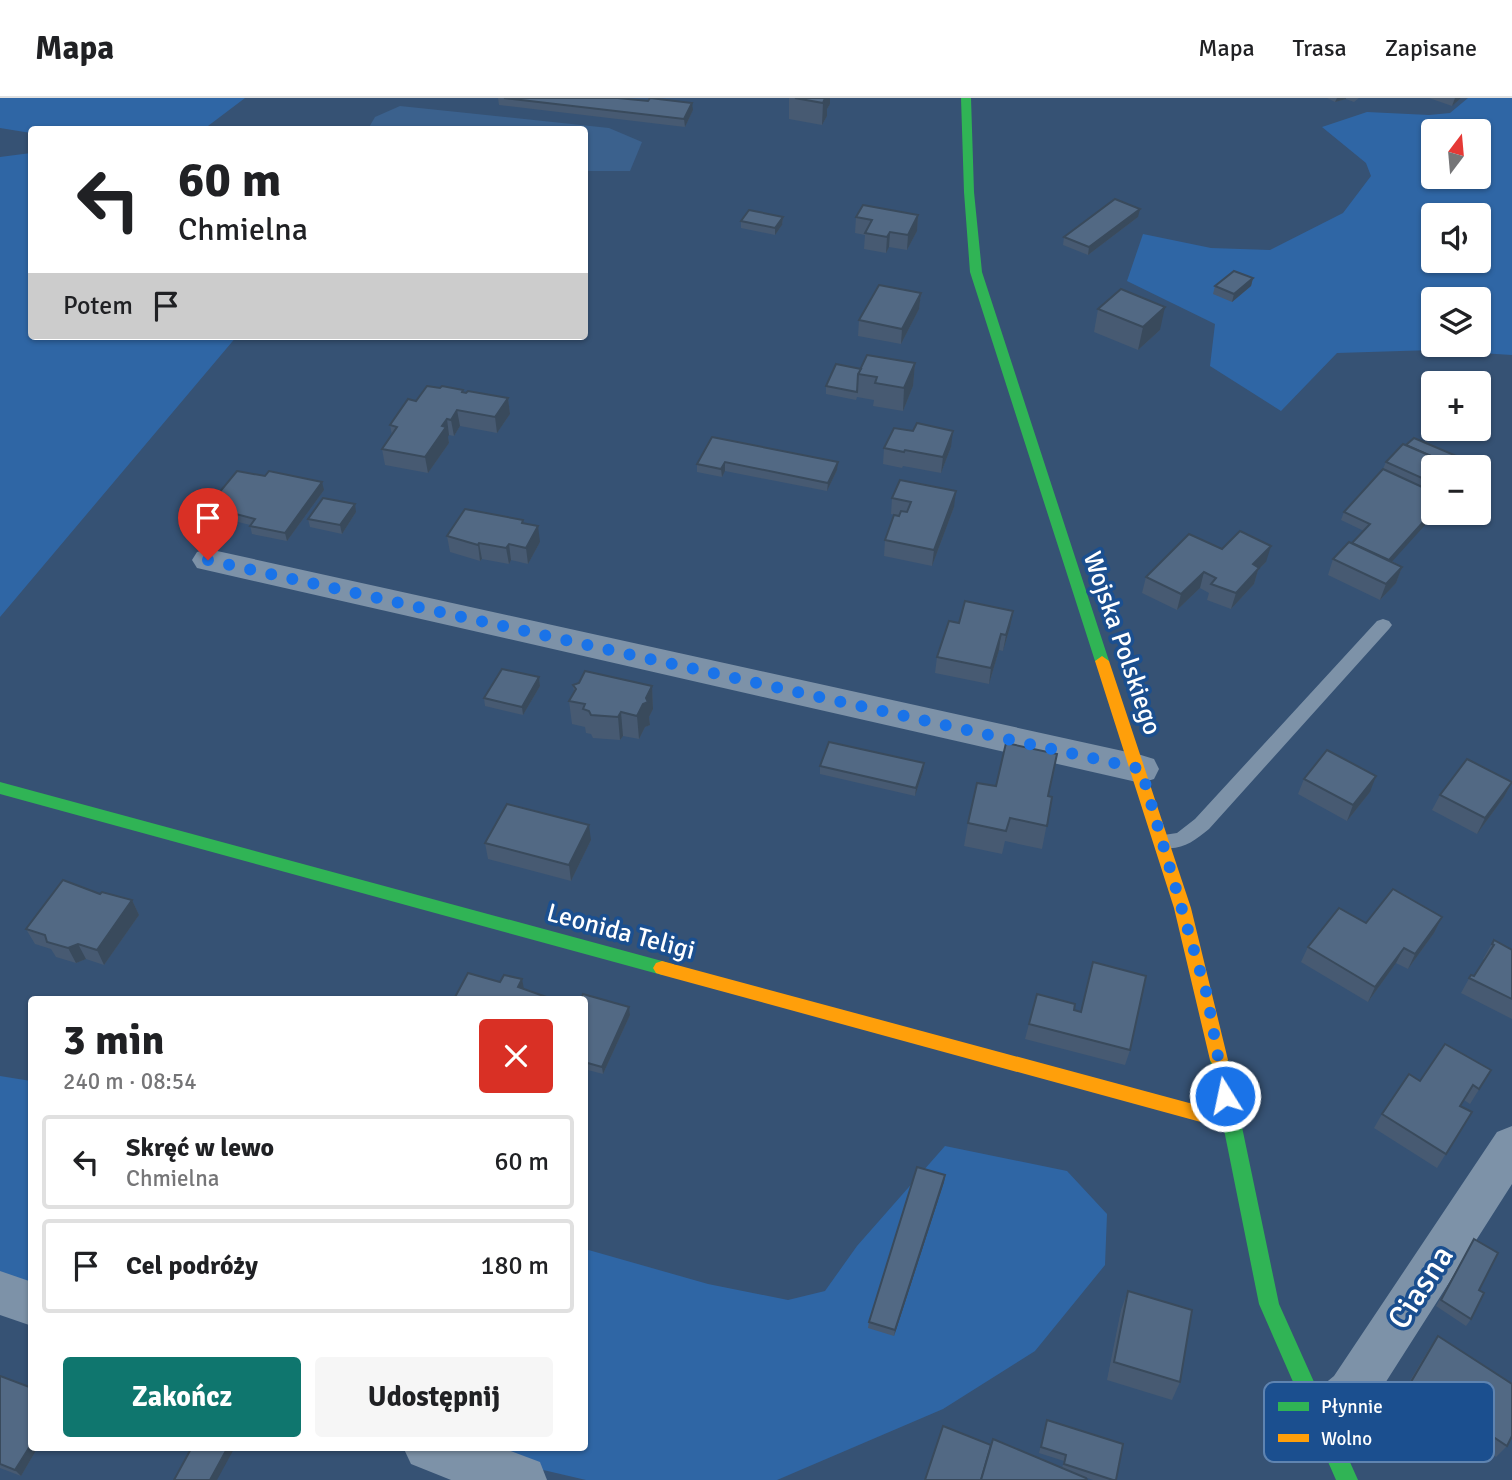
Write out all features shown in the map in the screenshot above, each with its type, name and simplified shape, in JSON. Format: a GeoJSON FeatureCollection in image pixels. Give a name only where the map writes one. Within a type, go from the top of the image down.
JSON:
{"type":"FeatureCollection","features":[{"type":"Feature","properties":{"kind":"street","name":"Wojska Polskiego"},"geometry":{"type":"LineString","coordinates":[[966,98],[969,192],[976,272],[1064,550],[1164,841],[1207,995],[1230,1122],[1269,1304],[1302,1382]]}},
{"type":"Feature","properties":{"kind":"street"},"geometry":{"type":"LineString","coordinates":[[208,560],[1141,769]]}},
{"type":"Feature","properties":{"kind":"street","name":"Leonida Teligi"},"geometry":{"type":"LineString","coordinates":[[0,788],[1230,1122]]}},
{"type":"Feature","properties":{"kind":"street","name":"Ciasna"},"geometry":{"type":"LineString","coordinates":[[1358,1382],[1512,1146]]}},
{"type":"Feature","properties":{"kind":"street"},"geometry":{"type":"LineString","coordinates":[[0,1293],[28,1303]]}},
{"type":"Feature","properties":{"kind":"street"},"geometry":{"type":"LineString","coordinates":[[439,1451],[522,1480]]}},
{"type":"Feature","properties":{"kind":"street","name":"Wojska Polskiego"},"geometry":{"type":"LineString","coordinates":[[1338,1462],[1347,1480]]}},
{"type":"Feature","properties":{"kind":"lane"},"geometry":{"type":"LineString","coordinates":[[1164,841],[1181,840],[1202,824],[1383,625]]}},
{"type":"Feature","properties":{"kind":"shaded area"},"geometry":{"type":"Polygon","coordinates":[[[0,98],[245,98],[208,126],[28,126],[28,133],[0,128],[0,98]]]}},
{"type":"Feature","properties":{"kind":"shaded area"},"geometry":{"type":"Polygon","coordinates":[[[1468,98],[1512,98],[1512,355],[1491,354],[1491,287],[1421,287],[1421,350],[1337,353],[1281,411],[1210,366],[1215,324],[1127,281],[1143,234],[1211,248],[1270,250],[1343,213],[1371,176],[1366,163],[1322,127],[1367,112],[1429,115],[1450,113],[1468,98]]]}},
{"type":"Feature","properties":{"kind":"shaded area"},"geometry":{"type":"Polygon","coordinates":[[[400,106],[609,128],[642,142],[630,171],[588,171],[588,126],[370,126],[375,117],[400,106]]]}},
{"type":"Feature","properties":{"kind":"shaded area"},"geometry":{"type":"Polygon","coordinates":[[[28,153],[28,340],[234,340],[0,617],[0,157],[28,153]]]}},
{"type":"Feature","properties":{"kind":"shaded area"},"geometry":{"type":"Polygon","coordinates":[[[0,1076],[28,1081],[28,1304],[0,1299],[0,1076]]]}},
{"type":"Feature","properties":{"kind":"shaded area"},"geometry":{"type":"Polygon","coordinates":[[[945,1146],[1067,1171],[1107,1214],[1105,1265],[1035,1351],[943,1409],[777,1480],[586,1480],[461,1451],[588,1451],[588,1250],[708,1284],[788,1300],[825,1291],[857,1246],[945,1146]]]}},
{"type":"Feature","properties":{"kind":"building"},"geometry":{"type":"Polygon","coordinates":[[[504,98],[618,98],[648,101],[650,98],[692,103],[684,119],[504,98]]]}},
{"type":"Feature","properties":{"kind":"building"},"geometry":{"type":"Polygon","coordinates":[[[795,98],[825,98],[823,103],[795,98]]]}},
{"type":"Feature","properties":{"kind":"building"},"geometry":{"type":"Polygon","coordinates":[[[1115,199],[1140,209],[1089,247],[1064,237],[1115,199]]]}},
{"type":"Feature","properties":{"kind":"building"},"geometry":{"type":"Polygon","coordinates":[[[863,205],[918,215],[908,235],[890,232],[887,237],[865,233],[872,220],[856,217],[863,205]]]}},
{"type":"Feature","properties":{"kind":"building"},"geometry":{"type":"Polygon","coordinates":[[[749,210],[783,217],[775,228],[741,221],[749,210]]]}},
{"type":"Feature","properties":{"kind":"building"},"geometry":{"type":"Polygon","coordinates":[[[1234,271],[1253,278],[1234,294],[1215,286],[1234,271]]]}},
{"type":"Feature","properties":{"kind":"building"},"geometry":{"type":"Polygon","coordinates":[[[879,285],[921,293],[902,329],[859,320],[879,285]]]}},
{"type":"Feature","properties":{"kind":"building"},"geometry":{"type":"Polygon","coordinates":[[[1121,289],[1165,307],[1143,327],[1098,309],[1121,289]]]}},
{"type":"Feature","properties":{"kind":"building"},"geometry":{"type":"Polygon","coordinates":[[[867,355],[915,363],[904,388],[875,383],[877,377],[858,374],[867,355]]]}},
{"type":"Feature","properties":{"kind":"building"},"geometry":{"type":"Polygon","coordinates":[[[836,364],[861,369],[857,392],[826,386],[836,364]]]}},
{"type":"Feature","properties":{"kind":"building"},"geometry":{"type":"Polygon","coordinates":[[[427,386],[442,386],[466,393],[468,391],[508,398],[495,417],[457,410],[451,420],[447,419],[442,426],[446,427],[425,457],[382,449],[397,427],[390,425],[408,399],[416,401],[427,386]]]}},
{"type":"Feature","properties":{"kind":"building"},"geometry":{"type":"Polygon","coordinates":[[[917,423],[953,431],[943,457],[884,448],[894,428],[913,431],[917,423]]]}},
{"type":"Feature","properties":{"kind":"building"},"geometry":{"type":"Polygon","coordinates":[[[712,437],[838,462],[828,483],[725,462],[721,469],[697,464],[712,437]]]}},
{"type":"Feature","properties":{"kind":"building"},"geometry":{"type":"Polygon","coordinates":[[[1414,438],[1454,455],[1429,455],[1406,445],[1414,438]]]}},
{"type":"Feature","properties":{"kind":"building"},"geometry":{"type":"Polygon","coordinates":[[[1403,444],[1428,455],[1421,455],[1421,478],[1386,462],[1403,444]]]}},
{"type":"Feature","properties":{"kind":"building"},"geometry":{"type":"Polygon","coordinates":[[[1383,469],[1421,486],[1421,524],[1389,560],[1352,543],[1370,524],[1344,512],[1383,469]]]}},
{"type":"Feature","properties":{"kind":"building"},"geometry":{"type":"Polygon","coordinates":[[[237,471],[265,476],[269,471],[322,482],[285,533],[250,526],[255,519],[213,508],[223,495],[218,494],[237,471]]]}},
{"type":"Feature","properties":{"kind":"building"},"geometry":{"type":"Polygon","coordinates":[[[900,480],[956,491],[934,550],[885,540],[894,515],[899,516],[901,511],[907,512],[911,502],[892,498],[900,480]]]}},
{"type":"Feature","properties":{"kind":"building"},"geometry":{"type":"Polygon","coordinates":[[[323,498],[355,504],[340,525],[308,519],[323,498]]]}},
{"type":"Feature","properties":{"kind":"building"},"geometry":{"type":"Polygon","coordinates":[[[465,509],[523,520],[522,523],[538,526],[526,548],[509,544],[506,548],[478,545],[447,536],[465,509]]]}},
{"type":"Feature","properties":{"kind":"building"},"geometry":{"type":"Polygon","coordinates":[[[1240,531],[1271,546],[1253,564],[1259,568],[1236,593],[1211,584],[1216,578],[1204,572],[1181,594],[1146,577],[1189,534],[1222,549],[1240,531]]]}},
{"type":"Feature","properties":{"kind":"building"},"geometry":{"type":"Polygon","coordinates":[[[1349,542],[1402,567],[1386,584],[1333,559],[1349,542]]]}},
{"type":"Feature","properties":{"kind":"building"},"geometry":{"type":"Polygon","coordinates":[[[965,601],[1013,611],[1006,635],[1001,634],[991,668],[937,657],[949,621],[959,623],[965,601]]]}},
{"type":"Feature","properties":{"kind":"building"},"geometry":{"type":"Polygon","coordinates":[[[502,669],[539,677],[522,707],[484,698],[502,669]]]}},
{"type":"Feature","properties":{"kind":"building"},"geometry":{"type":"Polygon","coordinates":[[[585,671],[652,686],[646,698],[648,702],[643,704],[637,716],[621,712],[618,717],[591,715],[583,709],[585,704],[569,701],[576,689],[573,685],[579,683],[585,671]]]}},
{"type":"Feature","properties":{"kind":"building"},"geometry":{"type":"Polygon","coordinates":[[[829,742],[924,763],[916,788],[820,766],[829,742]]]}},
{"type":"Feature","properties":{"kind":"building"},"geometry":{"type":"Polygon","coordinates":[[[1006,743],[1057,754],[1048,796],[1052,797],[1047,826],[1010,818],[1006,831],[968,823],[977,783],[996,786],[1006,743]]]}},
{"type":"Feature","properties":{"kind":"building"},"geometry":{"type":"Polygon","coordinates":[[[1327,750],[1376,776],[1353,805],[1304,779],[1327,750]]]}},
{"type":"Feature","properties":{"kind":"building"},"geometry":{"type":"Polygon","coordinates":[[[1467,759],[1512,782],[1485,818],[1440,795],[1467,759]]]}},
{"type":"Feature","properties":{"kind":"building"},"geometry":{"type":"Polygon","coordinates":[[[507,804],[589,825],[569,865],[485,843],[507,804]]]}},
{"type":"Feature","properties":{"kind":"building"},"geometry":{"type":"Polygon","coordinates":[[[63,880],[100,894],[102,892],[132,900],[97,950],[78,944],[68,948],[47,942],[45,935],[26,929],[63,880]]]}},
{"type":"Feature","properties":{"kind":"building"},"geometry":{"type":"Polygon","coordinates":[[[1393,889],[1442,917],[1415,954],[1404,948],[1375,987],[1308,947],[1339,908],[1366,923],[1393,889]]]}},
{"type":"Feature","properties":{"kind":"building"},"geometry":{"type":"Polygon","coordinates":[[[1494,940],[1512,950],[1512,999],[1469,978],[1474,976],[1494,945],[1494,940]]]}},
{"type":"Feature","properties":{"kind":"building"},"geometry":{"type":"Polygon","coordinates":[[[1093,962],[1146,976],[1130,1050],[1029,1024],[1037,994],[1075,1004],[1074,1010],[1081,1012],[1093,962]]]}},
{"type":"Feature","properties":{"kind":"building"},"geometry":{"type":"Polygon","coordinates":[[[468,973],[500,982],[504,975],[522,979],[518,987],[544,996],[456,996],[468,973]]]}},
{"type":"Feature","properties":{"kind":"building"},"geometry":{"type":"Polygon","coordinates":[[[583,994],[629,1007],[602,1067],[588,1063],[588,996],[582,996],[583,994]]]}},
{"type":"Feature","properties":{"kind":"building"},"geometry":{"type":"Polygon","coordinates":[[[1445,1044],[1491,1070],[1479,1089],[1473,1085],[1460,1106],[1472,1112],[1446,1154],[1382,1114],[1409,1074],[1420,1081],[1445,1044]]]}},
{"type":"Feature","properties":{"kind":"building"},"geometry":{"type":"Polygon","coordinates":[[[917,1167],[945,1175],[895,1330],[869,1322],[917,1167]]]}},
{"type":"Feature","properties":{"kind":"building"},"geometry":{"type":"Polygon","coordinates":[[[1474,1239],[1498,1253],[1479,1290],[1484,1293],[1471,1319],[1441,1300],[1474,1239]]]}},
{"type":"Feature","properties":{"kind":"building"},"geometry":{"type":"Polygon","coordinates":[[[1128,1291],[1192,1310],[1180,1382],[1114,1362],[1128,1291]]]}},
{"type":"Feature","properties":{"kind":"building"},"geometry":{"type":"Polygon","coordinates":[[[1438,1336],[1512,1384],[1512,1436],[1507,1446],[1494,1437],[1494,1382],[1411,1382],[1438,1336]]]}},
{"type":"Feature","properties":{"kind":"building"},"geometry":{"type":"Polygon","coordinates":[[[0,1376],[28,1386],[28,1449],[15,1470],[0,1464],[0,1376]]]}},
{"type":"Feature","properties":{"kind":"building"},"geometry":{"type":"Polygon","coordinates":[[[1047,1420],[1123,1444],[1116,1480],[1064,1464],[1066,1455],[1041,1447],[1047,1420]]]}},
{"type":"Feature","properties":{"kind":"building"},"geometry":{"type":"Polygon","coordinates":[[[943,1426],[991,1445],[981,1480],[925,1480],[943,1426]]]}},
{"type":"Feature","properties":{"kind":"building"},"geometry":{"type":"Polygon","coordinates":[[[993,1439],[1086,1478],[1087,1480],[981,1480],[993,1439]]]}},
{"type":"Feature","properties":{"kind":"building"},"geometry":{"type":"Polygon","coordinates":[[[190,1451],[226,1451],[210,1480],[174,1480],[190,1451]]]}},
{"type":"Feature","properties":{"kind":"traffic: fast"},"geometry":{"type":"LineString","coordinates":[[966,98],[969,192],[976,272],[1102,661]]}},
{"type":"Feature","properties":{"kind":"traffic: fast"},"geometry":{"type":"LineString","coordinates":[[0,788],[662,968]]}},
{"type":"Feature","properties":{"kind":"traffic: fast"},"geometry":{"type":"LineString","coordinates":[[1219,1060],[1269,1304],[1304,1382]]}},
{"type":"Feature","properties":{"kind":"traffic: fast"},"geometry":{"type":"LineString","coordinates":[[1339,1462],[1347,1480]]}},
{"type":"Feature","properties":{"kind":"traffic: slow"},"geometry":{"type":"LineString","coordinates":[[1102,661],[1183,908],[1219,1060]]}},
{"type":"Feature","properties":{"kind":"traffic: slow"},"geometry":{"type":"LineString","coordinates":[[662,968],[1230,1122]]}},
{"type":"Feature","properties":{"kind":"route"},"geometry":{"type":"LineString","coordinates":[[208,560],[1141,769],[1207,995],[1225,1096]]}}]}
